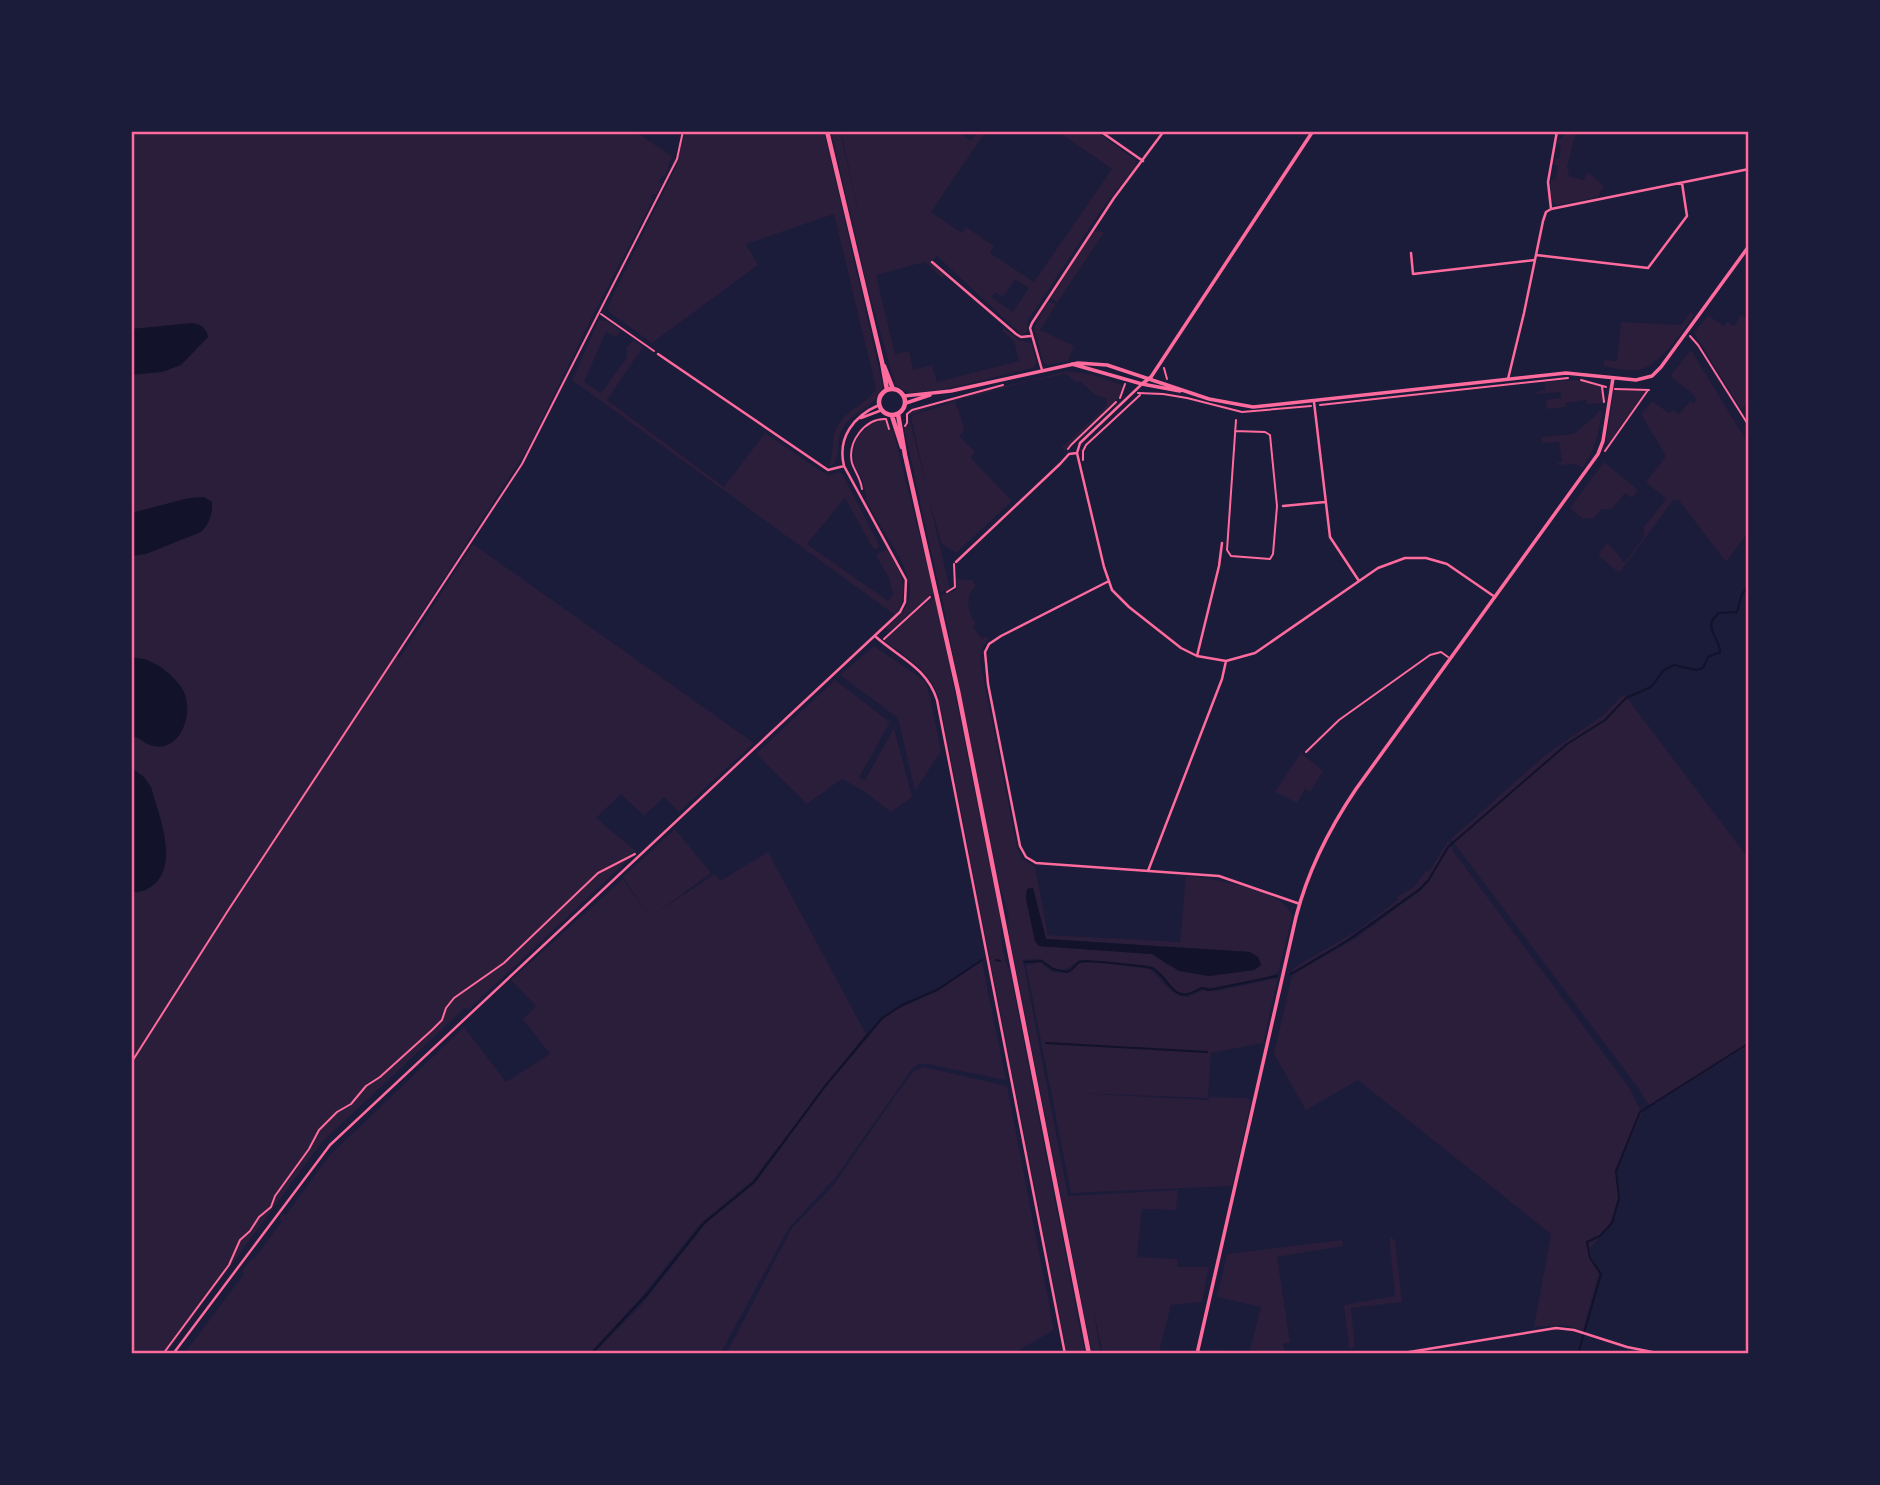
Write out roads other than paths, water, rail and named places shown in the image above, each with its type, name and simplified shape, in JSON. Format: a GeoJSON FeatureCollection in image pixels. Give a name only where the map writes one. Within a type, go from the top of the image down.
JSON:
{"type":"FeatureCollection","features":[{"type":"Feature","properties":{"kind":"main road"},"geometry":{"type":"LineString","coordinates":[[827,131],[890,390]]}},
{"type":"Feature","properties":{"kind":"main road"},"geometry":{"type":"LineString","coordinates":[[890,390],[904,396],[906,403],[898,414],[892,416]]}},
{"type":"Feature","properties":{"kind":"main road"},"geometry":{"type":"LineString","coordinates":[[890,390],[880,396],[880,407],[892,416],[898,428],[958,691],[1089,1354]]}},
{"type":"Feature","properties":{"kind":"main road"},"geometry":{"type":"LineString","coordinates":[[898,414],[898,428]]}},
{"type":"Feature","properties":{"kind":"street"},"geometry":{"type":"LineString","coordinates":[[1100,131],[1143,161]]}},
{"type":"Feature","properties":{"kind":"street"},"geometry":{"type":"LineString","coordinates":[[1042,370],[1030,328],[1114,198],[1164,131]]}},
{"type":"Feature","properties":{"kind":"street"},"geometry":{"type":"LineString","coordinates":[[1313,131],[1149,379],[1080,443],[1077,453],[1108,581],[1120,600],[1181,648],[1197,656],[1226,661],[1255,653],[1391,562],[1413,557],[1447,564],[1495,597]]}},
{"type":"Feature","properties":{"kind":"street"},"geometry":{"type":"LineString","coordinates":[[1550,209],[1548,182],[1557,131]]}},
{"type":"Feature","properties":{"kind":"street"},"geometry":{"type":"LineString","coordinates":[[1508,379],[1546,212],[1550,209],[1749,169]]}},
{"type":"Feature","properties":{"kind":"street"},"geometry":{"type":"LineString","coordinates":[[1536,255],[1648,268],[1687,216],[1682,183]]}},
{"type":"Feature","properties":{"kind":"street"},"geometry":{"type":"LineString","coordinates":[[1071,364],[1142,384],[1185,391],[1245,407],[1566,373],[1636,380],[1652,376],[1661,367],[1749,246]]}},
{"type":"Feature","properties":{"kind":"street"},"geometry":{"type":"LineString","coordinates":[[1411,253],[1413,274],[1535,260]]}},
{"type":"Feature","properties":{"kind":"street"},"geometry":{"type":"LineString","coordinates":[[933,262],[1016,334],[1025,338],[1032,336]]}},
{"type":"Feature","properties":{"kind":"street"},"geometry":{"type":"LineString","coordinates":[[658,354],[828,470],[844,466]]}},
{"type":"Feature","properties":{"kind":"street"},"geometry":{"type":"LineString","coordinates":[[906,403],[932,394],[1071,364],[1107,365],[1149,379],[1164,389]]}},
{"type":"Feature","properties":{"kind":"street"},"geometry":{"type":"LineString","coordinates":[[1197,1354],[1284,971],[1300,904],[1314,862],[1336,818],[1598,454],[1603,442],[1613,378]]}},
{"type":"Feature","properties":{"kind":"street"},"geometry":{"type":"LineString","coordinates":[[904,396],[932,394]]}},
{"type":"Feature","properties":{"kind":"street"},"geometry":{"type":"LineString","coordinates":[[1314,400],[1330,537],[1359,581]]}},
{"type":"Feature","properties":{"kind":"street"},"geometry":{"type":"LineString","coordinates":[[173,1354],[327,1148],[900,612],[905,602],[907,584],[902,569],[844,466],[842,450],[848,430],[865,411],[880,407]]}},
{"type":"Feature","properties":{"kind":"street"},"geometry":{"type":"LineString","coordinates":[[956,562],[1069,454],[1077,453]]}},
{"type":"Feature","properties":{"kind":"street"},"geometry":{"type":"LineString","coordinates":[[1283,506],[1325,502]]}},
{"type":"Feature","properties":{"kind":"street"},"geometry":{"type":"LineString","coordinates":[[1197,656],[1222,543]]}},
{"type":"Feature","properties":{"kind":"street"},"geometry":{"type":"LineString","coordinates":[[1108,581],[994,640],[986,648],[984,661],[1015,822],[1024,854],[1036,863],[1219,876],[1300,904]]}},
{"type":"Feature","properties":{"kind":"street"},"geometry":{"type":"LineString","coordinates":[[876,637],[926,676],[937,700],[1065,1354]]}},
{"type":"Feature","properties":{"kind":"street"},"geometry":{"type":"LineString","coordinates":[[1149,871],[1222,679],[1226,661]]}},
{"type":"Feature","properties":{"kind":"street"},"geometry":{"type":"LineString","coordinates":[[1397,1354],[1544,1328],[1566,1328],[1626,1347],[1662,1354]]}},
{"type":"Feature","properties":{"kind":"lane"},"geometry":{"type":"LineString","coordinates":[[1235,430],[1265,432],[1270,435],[1277,506],[1273,554],[1270,559],[1231,556],[1227,550],[1235,430],[1236,420]]}},
{"type":"Feature","properties":{"kind":"lane"},"geometry":{"type":"LineString","coordinates":[[1306,752],[1339,720],[1430,655],[1441,653],[1450,659]]}},
{"type":"Feature","properties":{"kind":"waterway"},"geometry":{"type":"LineString","coordinates":[[1291,974],[1350,939],[1419,890],[1428,881],[1448,847],[1567,744],[1605,720],[1626,698],[1651,687],[1664,670],[1674,665],[1696,670],[1703,668],[1708,657],[1720,652],[1712,628],[1713,619],[1719,613],[1737,612],[1742,594],[1749,586]]}},
{"type":"Feature","properties":{"kind":"waterway"},"geometry":{"type":"LineString","coordinates":[[591,1354],[648,1293],[704,1223],[754,1182],[825,1086],[882,1018],[902,1005],[937,990],[982,960]]}},
{"type":"Feature","properties":{"kind":"waterway"},"geometry":{"type":"LineString","coordinates":[[996,960],[1000,961]]}},
{"type":"Feature","properties":{"kind":"waterway"},"geometry":{"type":"LineString","coordinates":[[1024,962],[1042,961],[1053,969],[1067,972],[1079,962],[1085,961],[1148,967],[1159,973],[1178,993],[1184,994],[1201,988],[1209,990],[1277,976]]}},
{"type":"Feature","properties":{"kind":"waterway"},"geometry":{"type":"LineString","coordinates":[[1046,1043],[1207,1052]]}},
{"type":"Feature","properties":{"kind":"waterway"},"geometry":{"type":"LineString","coordinates":[[1578,1354],[1601,1274],[1590,1258],[1587,1242],[1600,1236],[1612,1223],[1619,1198],[1616,1171],[1640,1112],[1749,1043]]}}]}
